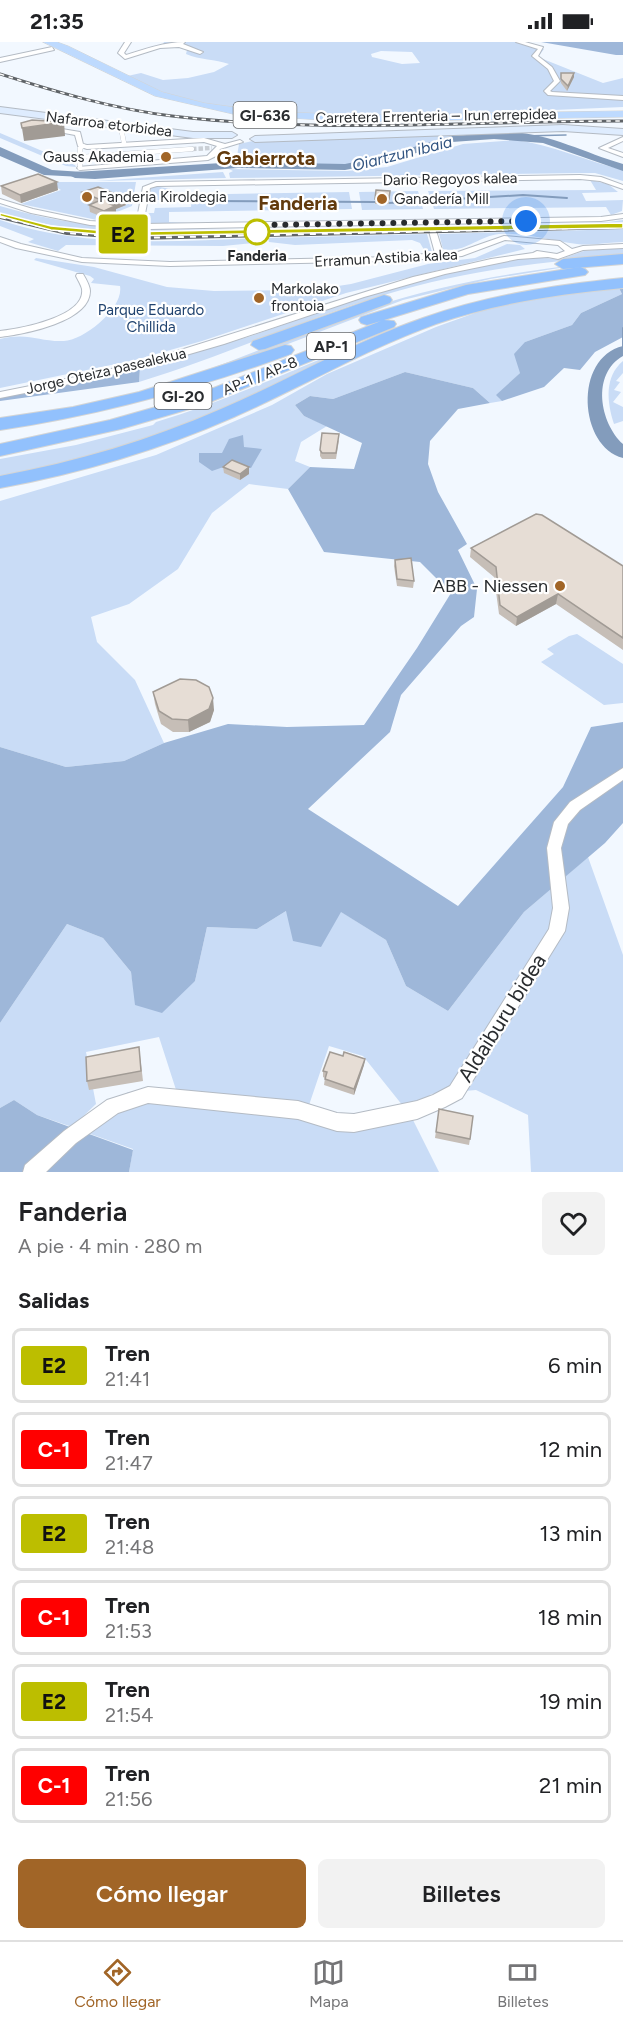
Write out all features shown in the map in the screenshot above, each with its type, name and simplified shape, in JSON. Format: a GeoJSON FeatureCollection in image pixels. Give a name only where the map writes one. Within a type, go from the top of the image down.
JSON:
{"type":"FeatureCollection","features":[{"type":"Feature","properties":{"kind":"highway"},"geometry":{"type":"LineString","coordinates":[[0,411],[91,396],[188,372],[397,296],[468,278],[534,267],[623,259]]}},
{"type":"Feature","properties":{"kind":"highway","name":"AP-1 / AP-8"},"geometry":{"type":"LineString","coordinates":[[0,424],[98,408],[168,391],[226,373],[357,324],[435,298],[544,276],[623,268]]}},
{"type":"Feature","properties":{"kind":"highway","name":"AP-1 / AP-8"},"geometry":{"type":"LineString","coordinates":[[0,448],[114,425],[197,401],[423,311],[516,288],[623,274]]}},
{"type":"Feature","properties":{"kind":"highway"},"geometry":{"type":"LineString","coordinates":[[0,482],[122,454],[184,432],[372,346],[452,313],[547,291],[623,283]]}},
{"type":"Feature","properties":{"kind":"highway"},"geometry":{"type":"LineString","coordinates":[[0,417],[144,389],[243,355],[332,318]]}},
{"type":"Feature","properties":{"kind":"highway","name":"GI-20"},"geometry":{"type":"LineString","coordinates":[[0,438],[103,418],[174,399],[233,378],[357,324]]}},
{"type":"Feature","properties":{"kind":"main road","name":"Carretera Errenteria – Irun errepidea"},"geometry":{"type":"LineString","coordinates":[[50,46],[77,53],[148,91],[202,105],[289,117],[623,115]]}},
{"type":"Feature","properties":{"kind":"main road","name":"Nafarroa etorbidea"},"geometry":{"type":"LineString","coordinates":[[0,110],[214,145],[232,141],[245,133],[255,137],[272,137],[548,129],[623,135]]}},
{"type":"Feature","properties":{"kind":"street"},"geometry":{"type":"LineString","coordinates":[[128,42],[121,53],[125,57],[160,44],[180,44],[201,52]]}},
{"type":"Feature","properties":{"kind":"street"},"geometry":{"type":"LineString","coordinates":[[519,42],[541,48],[535,56],[550,68],[557,81],[547,91],[549,94],[623,98]]}},
{"type":"Feature","properties":{"kind":"street"},"geometry":{"type":"LineString","coordinates":[[0,60],[50,46]]}},
{"type":"Feature","properties":{"kind":"street"},"geometry":{"type":"LineString","coordinates":[[121,128],[121,164]]}},
{"type":"Feature","properties":{"kind":"street"},"geometry":{"type":"LineString","coordinates":[[43,129],[78,133],[80,145],[83,146]]}},
{"type":"Feature","properties":{"kind":"street"},"geometry":{"type":"LineString","coordinates":[[623,135],[602,148],[623,155]]}},
{"type":"Feature","properties":{"kind":"street"},"geometry":{"type":"LineString","coordinates":[[83,146],[202,140],[214,145],[214,155],[208,158]]}},
{"type":"Feature","properties":{"kind":"street"},"geometry":{"type":"LineString","coordinates":[[83,146],[80,148],[80,168],[224,156],[232,141]]}},
{"type":"Feature","properties":{"kind":"street"},"geometry":{"type":"LineString","coordinates":[[80,157],[192,149]]}},
{"type":"Feature","properties":{"kind":"street","name":"Dario Regoyos kalea"},"geometry":{"type":"LineString","coordinates":[[139,226],[147,187],[156,184],[516,177],[601,179],[623,187]]}},
{"type":"Feature","properties":{"kind":"street"},"geometry":{"type":"LineString","coordinates":[[0,201],[79,221],[139,226],[601,219],[623,216]]}},
{"type":"Feature","properties":{"kind":"street"},"geometry":{"type":"LineString","coordinates":[[430,222],[440,256]]}},
{"type":"Feature","properties":{"kind":"street","name":"Erramun Astibia kalea"},"geometry":{"type":"LineString","coordinates":[[0,239],[28,249],[71,259],[106,263],[318,262],[440,256],[466,253],[500,239],[545,241],[568,249]]}},
{"type":"Feature","properties":{"kind":"street"},"geometry":{"type":"LineString","coordinates":[[526,240],[537,253],[545,256]]}},
{"type":"Feature","properties":{"kind":"street","name":"Jorge Oteiza pasealekua"},"geometry":{"type":"LineString","coordinates":[[522,255],[545,241]]}},
{"type":"Feature","properties":{"kind":"street","name":"Jorge Oteiza pasealekua"},"geometry":{"type":"LineString","coordinates":[[0,395],[72,381],[167,358],[244,335],[376,289],[522,255],[562,256],[568,249],[623,246]]}},
{"type":"Feature","properties":{"kind":"street"},"geometry":{"type":"LineString","coordinates":[[0,334],[43,326],[71,312],[85,296],[86,288],[80,276]]}},
{"type":"Feature","properties":{"kind":"street","name":"Aldaiburu bidea"},"geometry":{"type":"LineString","coordinates":[[32,1172],[70,1137],[113,1106],[148,1095],[298,1110],[337,1122],[354,1123],[417,1110],[456,1092],[557,931],[561,908],[554,849],[561,822],[575,806],[623,773]]}},
{"type":"Feature","properties":{"kind":"green space"},"geometry":{"type":"Polygon","coordinates":[[[164,42],[517,42],[544,49],[538,57],[603,83],[623,78],[623,107],[348,117],[248,112],[178,98],[123,77],[141,73],[163,80],[188,78],[214,72],[229,64],[186,54],[187,50],[178,45],[163,44],[164,42]],[[381,51],[371,54],[372,57],[402,64],[420,63],[412,52],[381,51]]]}},
{"type":"Feature","properties":{"kind":"green space"},"geometry":{"type":"Polygon","coordinates":[[[0,133],[76,167],[66,166],[0,138],[0,133]]]}},
{"type":"Feature","properties":{"kind":"green space"},"geometry":{"type":"Polygon","coordinates":[[[466,134],[354,165],[292,168],[236,162],[239,144],[266,138],[466,134]]]}},
{"type":"Feature","properties":{"kind":"green space"},"geometry":{"type":"Polygon","coordinates":[[[515,140],[623,170],[623,181],[595,173],[230,178],[229,173],[233,171],[229,169],[347,171],[387,167],[463,144],[515,140]]]}},
{"type":"Feature","properties":{"kind":"green space"},"geometry":{"type":"Polygon","coordinates":[[[223,172],[226,178],[96,181],[223,172]]]}},
{"type":"Feature","properties":{"kind":"green space"},"geometry":{"type":"Polygon","coordinates":[[[590,180],[608,184],[618,192],[582,193],[586,201],[623,200],[622,211],[611,215],[606,207],[434,209],[428,191],[596,190],[590,180]]]}},
{"type":"Feature","properties":{"kind":"green space","name":"Fanderia Kiroldegia"},"geometry":{"type":"Polygon","coordinates":[[[58,182],[136,182],[132,206],[97,220],[21,204],[61,190],[51,184],[58,182]]]}},
{"type":"Feature","properties":{"kind":"green space"},"geometry":{"type":"Polygon","coordinates":[[[151,187],[171,189],[172,195],[349,192],[352,209],[169,212],[169,222],[190,223],[149,223],[146,222],[147,213],[154,213],[155,208],[191,207],[192,199],[157,200],[157,196],[150,196],[151,187]]]}},
{"type":"Feature","properties":{"kind":"green space"},"geometry":{"type":"Polygon","coordinates":[[[418,191],[423,209],[362,210],[359,192],[418,191]]]}},
{"type":"Feature","properties":{"kind":"green space"},"geometry":{"type":"Polygon","coordinates":[[[0,206],[64,221],[124,228],[251,229],[252,231],[126,231],[64,227],[0,213],[0,206]]]}},
{"type":"Feature","properties":{"kind":"green space"},"geometry":{"type":"Polygon","coordinates":[[[0,220],[32,229],[98,239],[164,241],[264,238],[264,242],[223,246],[66,245],[58,251],[28,242],[34,239],[0,226],[0,220]]]}},
{"type":"Feature","properties":{"kind":"green space"},"geometry":{"type":"Polygon","coordinates":[[[623,220],[623,224],[437,227],[609,222],[623,220]]]}},
{"type":"Feature","properties":{"kind":"green space"},"geometry":{"type":"Polygon","coordinates":[[[623,229],[623,242],[567,243],[529,235],[499,234],[450,250],[443,249],[439,234],[623,229]]]}},
{"type":"Feature","properties":{"kind":"green space"},"geometry":{"type":"Polygon","coordinates":[[[427,234],[432,252],[426,253],[420,243],[412,240],[295,245],[269,242],[268,238],[427,234]]]}},
{"type":"Feature","properties":{"kind":"green space","name":"Parque Eduardo Chillida"},"geometry":{"type":"Polygon","coordinates":[[[507,244],[520,245],[525,249],[346,293],[202,341],[135,360],[0,388],[0,339],[19,336],[55,341],[72,339],[92,329],[101,321],[116,304],[120,295],[120,286],[91,283],[94,279],[90,276],[34,260],[36,258],[94,267],[167,287],[214,291],[312,290],[351,284],[428,264],[475,258],[507,244]]]}},
{"type":"Feature","properties":{"kind":"green space"},"geometry":{"type":"Polygon","coordinates":[[[623,248],[623,256],[502,268],[443,279],[384,295],[139,382],[140,368],[248,337],[367,295],[450,272],[524,257],[561,259],[584,251],[623,248]]]}},
{"type":"Feature","properties":{"kind":"green space"},"geometry":{"type":"Polygon","coordinates":[[[584,264],[490,279],[403,300],[238,363],[157,387],[396,300],[476,280],[584,264]]]}},
{"type":"Feature","properties":{"kind":"green space"},"geometry":{"type":"Polygon","coordinates":[[[619,288],[622,294],[581,313],[572,325],[525,342],[520,373],[497,395],[502,401],[490,403],[473,388],[405,372],[333,399],[310,396],[295,405],[304,416],[327,426],[301,442],[295,461],[310,467],[288,489],[249,484],[212,513],[178,569],[129,604],[91,617],[97,642],[135,680],[164,743],[124,761],[66,767],[0,747],[0,501],[156,455],[272,405],[327,374],[436,327],[486,309],[561,293],[619,288]]]}},
{"type":"Feature","properties":{"kind":"green space"},"geometry":{"type":"Polygon","coordinates":[[[448,310],[229,408],[173,429],[116,449],[0,476],[0,459],[76,445],[153,425],[448,310]]]}},
{"type":"Feature","properties":{"kind":"green space"},"geometry":{"type":"Polygon","coordinates":[[[623,361],[623,373],[616,381],[620,382],[614,390],[621,392],[613,402],[623,407],[623,421],[614,424],[609,399],[610,382],[617,367],[623,361]]]}},
{"type":"Feature","properties":{"kind":"green space"},"geometry":{"type":"Polygon","coordinates":[[[577,634],[623,664],[623,703],[604,705],[541,662],[554,654],[547,649],[577,634]]]}},
{"type":"Feature","properties":{"kind":"green space"},"geometry":{"type":"Polygon","coordinates":[[[588,857],[623,955],[623,1172],[531,1172],[528,1115],[476,1090],[431,1094],[411,1116],[439,1172],[129,1172],[133,1149],[82,1131],[128,1092],[178,1096],[159,1037],[86,1052],[96,1104],[72,1127],[37,1115],[14,1100],[0,1108],[0,1023],[67,924],[103,938],[131,972],[136,1004],[195,981],[207,927],[257,929],[286,911],[340,911],[386,940],[406,986],[448,1011],[524,912],[588,857]],[[329,1046],[307,1111],[364,1123],[411,1116],[363,1056],[329,1046]]]}},
{"type":"Feature","properties":{"kind":"shaded area"},"geometry":{"type":"Polygon","coordinates":[[[541,42],[623,42],[623,55],[616,55],[541,42]]]}},
{"type":"Feature","properties":{"kind":"shaded area"},"geometry":{"type":"Polygon","coordinates":[[[0,147],[52,170],[99,173],[100,178],[44,175],[0,156],[0,147]]]}},
{"type":"Feature","properties":{"kind":"shaded area"},"geometry":{"type":"Polygon","coordinates":[[[623,287],[623,337],[595,352],[580,370],[564,368],[544,387],[502,401],[496,395],[520,373],[514,354],[525,342],[572,325],[581,313],[622,294],[619,288],[623,287]]]}},
{"type":"Feature","properties":{"kind":"shaded area"},"geometry":{"type":"Polygon","coordinates":[[[140,368],[139,382],[0,401],[0,397],[41,391],[140,368]]]}},
{"type":"Feature","properties":{"kind":"shaded area"},"geometry":{"type":"Polygon","coordinates":[[[405,372],[473,388],[490,403],[458,409],[430,441],[428,464],[438,492],[467,544],[458,550],[477,589],[474,617],[461,626],[401,695],[390,732],[308,809],[458,906],[563,787],[591,727],[623,722],[623,823],[605,843],[524,912],[448,1011],[406,986],[386,940],[341,912],[321,947],[293,941],[286,911],[257,929],[207,927],[195,981],[162,1013],[135,1005],[131,972],[103,938],[67,924],[0,1023],[0,747],[66,767],[124,761],[164,743],[228,724],[287,727],[364,725],[417,648],[451,593],[420,562],[324,552],[288,489],[310,467],[354,469],[362,443],[304,416],[295,405],[310,396],[333,399],[405,372]]]}},
{"type":"Feature","properties":{"kind":"shaded area"},"geometry":{"type":"Polygon","coordinates":[[[243,435],[244,447],[262,449],[251,468],[232,464],[212,471],[199,462],[199,453],[222,453],[229,439],[243,435]]]}},
{"type":"Feature","properties":{"kind":"shaded area"},"geometry":{"type":"Polygon","coordinates":[[[14,1100],[37,1115],[133,1150],[129,1172],[0,1172],[0,1108],[14,1100]]]}},
{"type":"Feature","properties":{"kind":"building"},"geometry":{"type":"Polygon","coordinates":[[[561,73],[574,73],[568,86],[561,79],[561,73]]]}},
{"type":"Feature","properties":{"kind":"building"},"geometry":{"type":"Polygon","coordinates":[[[32,120],[64,122],[22,128],[21,123],[32,120]]]}},
{"type":"Feature","properties":{"kind":"building"},"geometry":{"type":"Polygon","coordinates":[[[38,174],[57,182],[20,195],[1,186],[38,174]]]}},
{"type":"Feature","properties":{"kind":"building"},"geometry":{"type":"Polygon","coordinates":[[[98,187],[125,198],[110,204],[115,206],[104,211],[89,205],[101,200],[82,192],[98,187]]]}},
{"type":"Feature","properties":{"kind":"building"},"geometry":{"type":"Polygon","coordinates":[[[376,190],[390,191],[389,199],[375,199],[376,190]]]}},
{"type":"Feature","properties":{"kind":"building"},"geometry":{"type":"Polygon","coordinates":[[[322,433],[339,434],[336,453],[322,453],[320,450],[322,433]]]}},
{"type":"Feature","properties":{"kind":"building"},"geometry":{"type":"Polygon","coordinates":[[[232,460],[249,467],[240,474],[223,467],[232,460]]]}},
{"type":"Feature","properties":{"kind":"building","name":"ABB - Niessen"},"geometry":{"type":"Polygon","coordinates":[[[536,514],[542,515],[623,566],[623,638],[558,594],[517,617],[500,605],[496,567],[471,548],[536,514]]]}},
{"type":"Feature","properties":{"kind":"building"},"geometry":{"type":"Polygon","coordinates":[[[411,558],[414,581],[397,579],[395,560],[411,558]]]}},
{"type":"Feature","properties":{"kind":"building"},"geometry":{"type":"Polygon","coordinates":[[[180,679],[196,680],[209,687],[213,698],[209,709],[188,720],[172,719],[159,711],[153,692],[180,679]]]}},
{"type":"Feature","properties":{"kind":"building"},"geometry":{"type":"Polygon","coordinates":[[[139,1047],[141,1071],[87,1081],[86,1057],[139,1047]]]}},
{"type":"Feature","properties":{"kind":"building"},"geometry":{"type":"Polygon","coordinates":[[[330,1052],[343,1056],[344,1052],[365,1059],[354,1089],[325,1079],[327,1072],[323,1071],[330,1052]]]}},
{"type":"Feature","properties":{"kind":"building"},"geometry":{"type":"Polygon","coordinates":[[[439,1109],[473,1116],[470,1139],[436,1132],[439,1109]]]}},
{"type":"Feature","properties":{"kind":"waterway","name":"Oiartzun ibaia"},"geometry":{"type":"LineString","coordinates":[[75,175],[238,165],[345,167],[383,160],[452,139],[494,135],[519,136],[546,141],[623,168]]}},
{"type":"Feature","properties":{"kind":"waterway"},"geometry":{"type":"LineString","coordinates":[[521,136],[566,135]]}},
{"type":"Feature","properties":{"kind":"waterway"},"geometry":{"type":"LineString","coordinates":[[389,203],[523,195],[567,198]]}},
{"type":"Feature","properties":{"kind":"waterway"},"geometry":{"type":"LineString","coordinates":[[210,201],[375,202]]}},
{"type":"Feature","properties":{"kind":"waterway"},"geometry":{"type":"LineString","coordinates":[[623,328],[623,350]]}},
{"type":"Feature","properties":{"kind":"waterway","name":"Oiartzun ibaia"},"geometry":{"type":"LineString","coordinates":[[623,350],[613,356],[599,374],[595,397],[599,421],[604,432],[623,453]]}},
{"type":"Feature","properties":{"kind":"tunnel"},"geometry":{"type":"LineString","coordinates":[[192,149],[212,148]]}},
{"type":"Feature","properties":{"kind":"railway"},"geometry":{"type":"LineString","coordinates":[[0,74],[129,109],[228,121],[341,125],[623,121]]}},
{"type":"Feature","properties":{"kind":"railway"},"geometry":{"type":"LineString","coordinates":[[0,217],[67,233],[137,238],[623,227]]}},
{"type":"Feature","properties":{"kind":"train","name":"E2"},"geometry":{"type":"LineString","coordinates":[[0,215],[51,228],[119,234],[623,225]]}},
{"type":"Feature","properties":{"kind":"place","name":"Gauss Akademia"},"geometry":{"type":"Point","coordinates":[166,157]}},
{"type":"Feature","properties":{"kind":"place","name":"Fanderia Kiroldegia"},"geometry":{"type":"Point","coordinates":[87,197]}},
{"type":"Feature","properties":{"kind":"place","name":"Ganadería Mill"},"geometry":{"type":"Point","coordinates":[382,199]}},
{"type":"Feature","properties":{"kind":"place","name":"Fanderia"},"geometry":{"type":"Point","coordinates":[257,232]}},
{"type":"Feature","properties":{"kind":"place","name":"Markolako frontoia"},"geometry":{"type":"Point","coordinates":[259,298]}},
{"type":"Feature","properties":{"kind":"place","name":"ABB - Niessen"},"geometry":{"type":"Point","coordinates":[560,586]}},
{"type":"Feature","properties":{"kind":"district","name":"Gabierrota"},"geometry":{"type":"Point","coordinates":[266,158]}},
{"type":"Feature","properties":{"kind":"district","name":"Fanderia"},"geometry":{"type":"Point","coordinates":[298,203]}},
{"type":"Feature","properties":{"kind":"route"},"geometry":{"type":"LineString","coordinates":[[257,232],[261,225],[526,221]]}}]}
